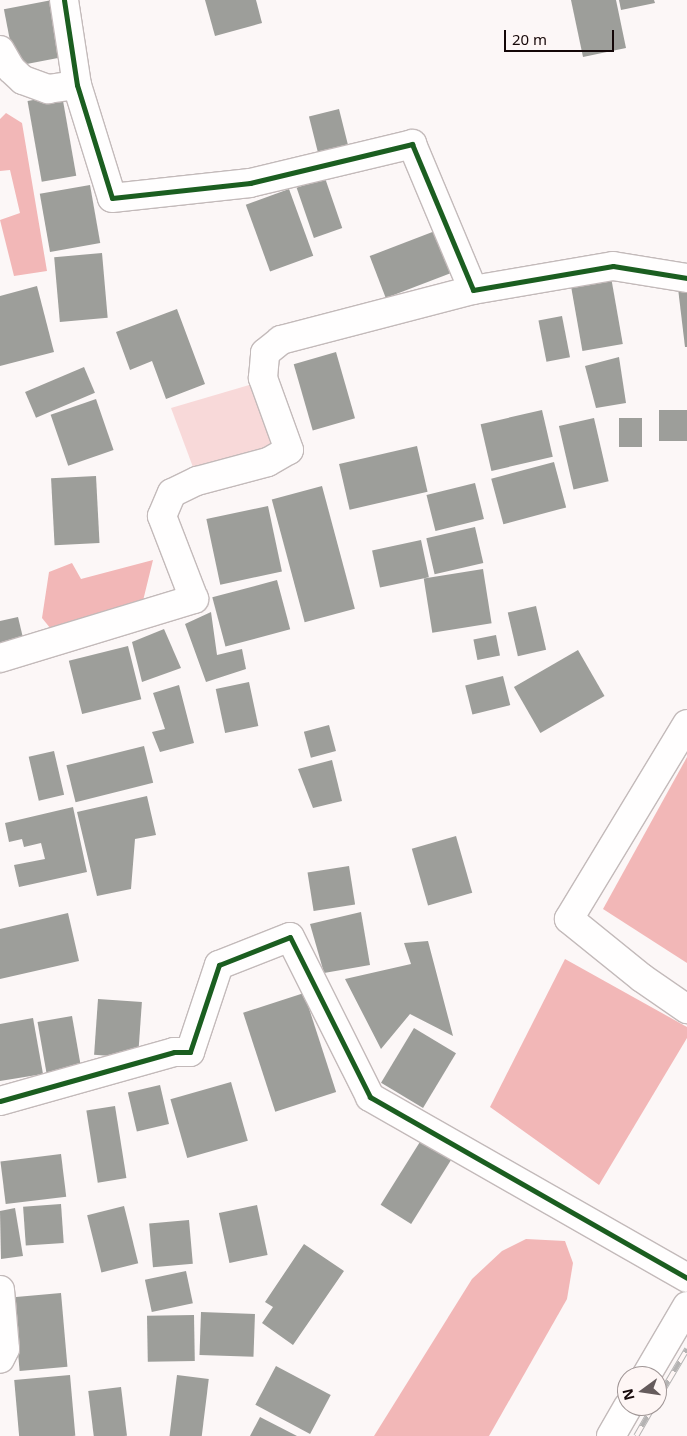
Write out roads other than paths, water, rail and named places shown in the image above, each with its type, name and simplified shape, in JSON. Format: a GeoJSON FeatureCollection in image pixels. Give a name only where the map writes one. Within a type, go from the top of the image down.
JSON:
{"type":"FeatureCollection","features":[{"type":"Feature","properties":{"kind":"street"},"geometry":{"type":"LineString","coordinates":[[64,0],[77,85],[112,198],[250,183],[412,144],[473,290]]}},
{"type":"Feature","properties":{"kind":"street"},"geometry":{"type":"LineString","coordinates":[[0,50],[11,69],[23,80],[48,89],[77,85]]}},
{"type":"Feature","properties":{"kind":"street"},"geometry":{"type":"LineString","coordinates":[[0,658],[194,599],[162,516],[172,493],[197,482],[268,462],[290,450],[263,378],[265,352],[281,340],[473,290],[613,266],[687,278]]}},
{"type":"Feature","properties":{"kind":"street"},"geometry":{"type":"LineString","coordinates":[[687,724],[569,919],[642,978],[687,1009]]}},
{"type":"Feature","properties":{"kind":"street"},"geometry":{"type":"LineString","coordinates":[[0,1101],[174,1052],[190,1052],[219,965],[290,937],[370,1097],[687,1278]]}},
{"type":"Feature","properties":{"kind":"street"},"geometry":{"type":"LineString","coordinates":[[0,1290],[5,1349],[0,1359]]}},
{"type":"Feature","properties":{"kind":"street"},"geometry":{"type":"LineString","coordinates":[[652,1366],[687,1306]]}},
{"type":"Feature","properties":{"kind":"street"},"geometry":{"type":"LineString","coordinates":[[610,1436],[622,1416]]}},
{"type":"Feature","properties":{"kind":"railway"},"geometry":{"type":"LineString","coordinates":[[667,1383],[687,1349]]}},
{"type":"Feature","properties":{"kind":"railway"},"geometry":{"type":"LineString","coordinates":[[636,1436],[647,1416]]}}]}
